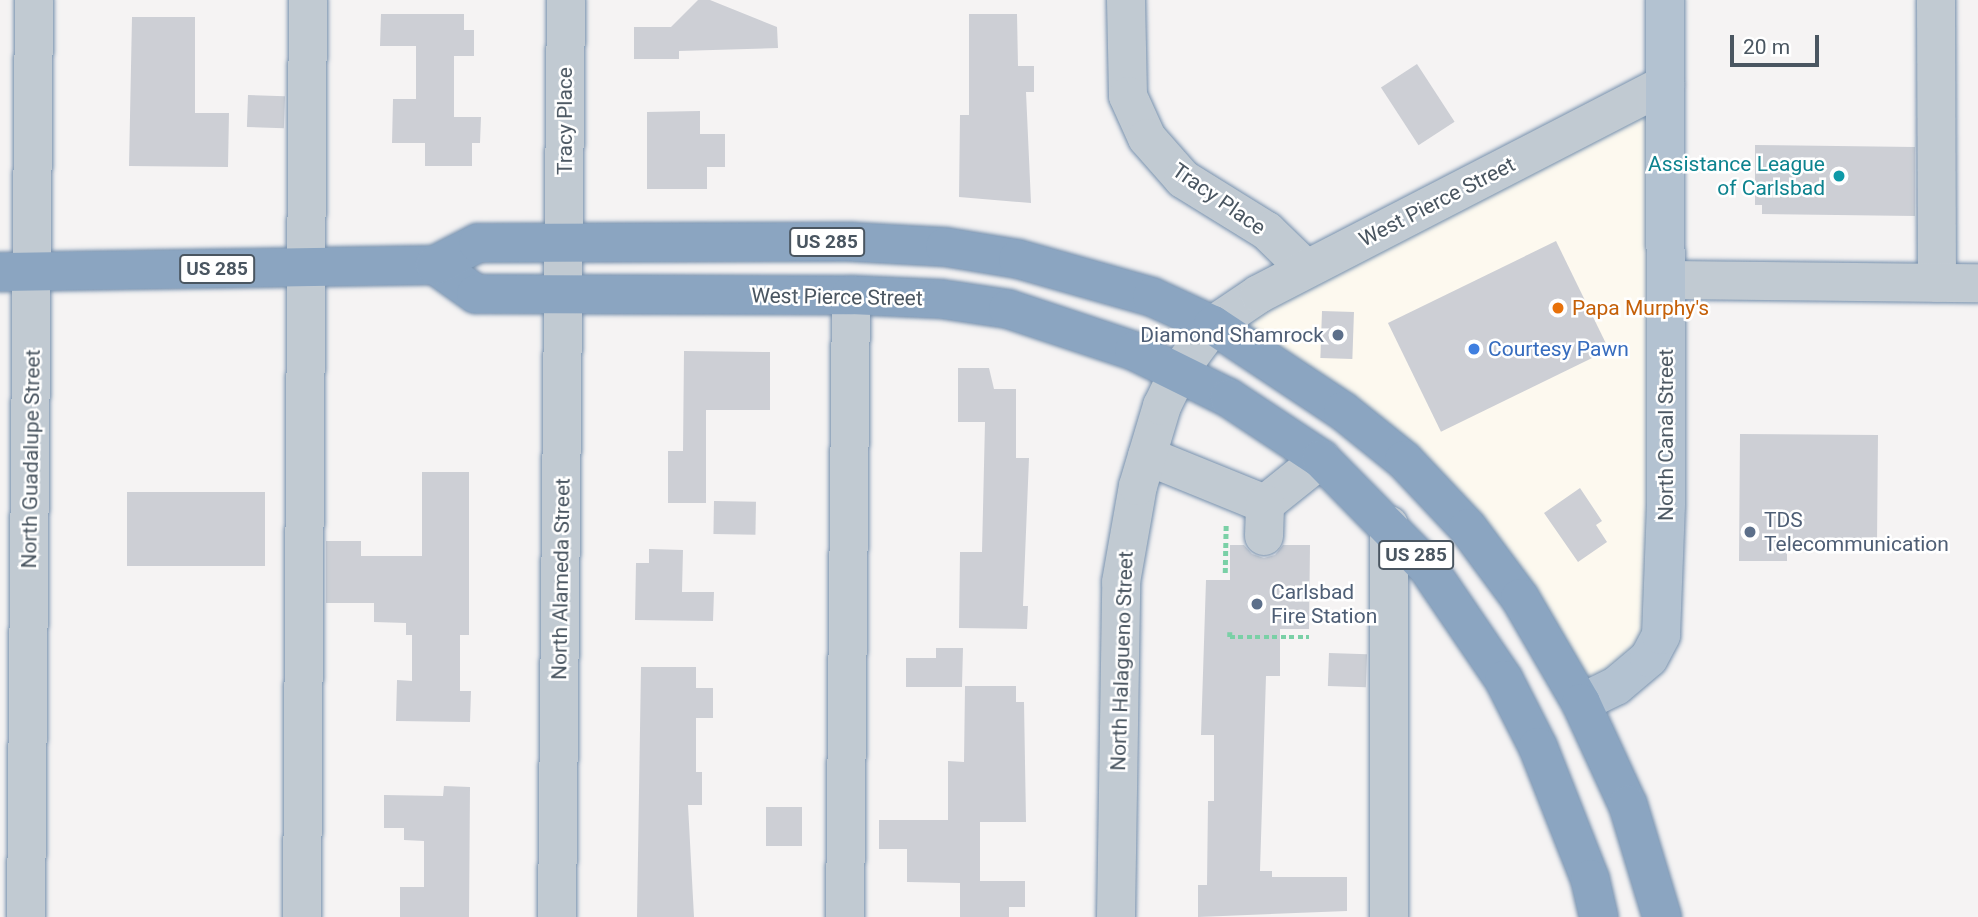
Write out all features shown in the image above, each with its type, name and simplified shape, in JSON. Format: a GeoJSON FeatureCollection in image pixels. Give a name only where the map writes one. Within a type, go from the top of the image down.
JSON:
{"type":"FeatureCollection","features":[{"type":"Feature","properties":{"kind":"highway","name":"US 285"},"geometry":{"type":"LineString","coordinates":[[16,272],[435,265],[478,243],[853,242],[945,247],[1087,277],[1152,297],[1213,325],[1343,411],[1438,492],[1520,598],[1581,704],[1628,804],[1662,917]]}},
{"type":"Feature","properties":{"kind":"highway","name":"West Pierce Street"},"geometry":{"type":"LineString","coordinates":[[435,265],[476,293],[851,295],[941,299],[1007,309],[1077,329],[1180,371]]}},
{"type":"Feature","properties":{"kind":"highway","name":"US 285"},"geometry":{"type":"LineString","coordinates":[[1180,371],[1251,411],[1321,458],[1428,568],[1504,680],[1567,816],[1599,917]]}},
{"type":"Feature","properties":{"kind":"highway"},"geometry":{"type":"LineString","coordinates":[[1567,816],[1565,742],[1569,717],[1581,704]]}},
{"type":"Feature","properties":{"kind":"main road","name":"North Canal Street"},"geometry":{"type":"LineString","coordinates":[[1581,704],[1616,686],[1649,658],[1661,635],[1667,280],[1665,0]]}},
{"type":"Feature","properties":{"kind":"street","name":"North Guadalupe Street"},"geometry":{"type":"LineString","coordinates":[[26,917],[16,272],[34,0]]}},
{"type":"Feature","properties":{"kind":"street"},"geometry":{"type":"LineString","coordinates":[[302,917],[308,0]]}},
{"type":"Feature","properties":{"kind":"street","name":"Tracy Place"},"geometry":{"type":"LineString","coordinates":[[565,242],[566,0]]}},
{"type":"Feature","properties":{"kind":"street","name":"Tracy Place"},"geometry":{"type":"LineString","coordinates":[[1126,0],[1128,96],[1147,138],[1183,178],[1267,230],[1306,269]]}},
{"type":"Feature","properties":{"kind":"street"},"geometry":{"type":"LineString","coordinates":[[1936,0],[1937,283]]}},
{"type":"Feature","properties":{"kind":"street","name":"West Pierce Street"},"geometry":{"type":"LineString","coordinates":[[1180,371],[1213,325],[1306,269],[1665,84]]}},
{"type":"Feature","properties":{"kind":"street","name":"North Alameda Street"},"geometry":{"type":"LineString","coordinates":[[557,917],[565,242]]}},
{"type":"Feature","properties":{"kind":"street"},"geometry":{"type":"LineString","coordinates":[[1667,280],[1978,283]]}},
{"type":"Feature","properties":{"kind":"street"},"geometry":{"type":"LineString","coordinates":[[845,917],[851,295]]}},
{"type":"Feature","properties":{"kind":"street","name":"North Halagueno Street"},"geometry":{"type":"LineString","coordinates":[[1116,917],[1121,582],[1126,537],[1162,405],[1180,371]]}},
{"type":"Feature","properties":{"kind":"street"},"geometry":{"type":"LineString","coordinates":[[1147,456],[1264,520],[1321,458]]}},
{"type":"Feature","properties":{"kind":"street"},"geometry":{"type":"LineString","coordinates":[[1389,526],[1375,633],[1389,917]]}},
{"type":"Feature","properties":{"kind":"path"},"geometry":{"type":"LineString","coordinates":[[1225,573],[1226,518]]}},
{"type":"Feature","properties":{"kind":"path"},"geometry":{"type":"LineString","coordinates":[[1230,632],[1230,636],[1308,636]]}},
{"type":"Feature","properties":{"kind":"shaded area"},"geometry":{"type":"Polygon","coordinates":[[[1665,84],[1661,635],[1581,703],[1468,528],[1213,325],[1665,84]]]}},
{"type":"Feature","properties":{"kind":"building"},"geometry":{"type":"Polygon","coordinates":[[[698,0],[710,0],[777,27],[778,48],[679,51],[679,59],[634,59],[634,27],[671,27],[698,0]]]}},
{"type":"Feature","properties":{"kind":"building"},"geometry":{"type":"Polygon","coordinates":[[[381,14],[464,14],[464,30],[474,30],[474,56],[454,56],[454,117],[481,117],[480,143],[472,143],[472,166],[425,166],[425,143],[392,143],[393,99],[416,99],[416,46],[380,46],[381,14]]]}},
{"type":"Feature","properties":{"kind":"building"},"geometry":{"type":"Polygon","coordinates":[[[969,14],[1017,14],[1018,66],[1034,66],[1034,92],[1026,92],[1031,203],[959,197],[960,115],[969,115],[969,14]]]}},
{"type":"Feature","properties":{"kind":"building"},"geometry":{"type":"Polygon","coordinates":[[[132,17],[195,17],[195,113],[229,113],[228,167],[129,166],[132,17]]]}},
{"type":"Feature","properties":{"kind":"building"},"geometry":{"type":"Polygon","coordinates":[[[1417,64],[1455,122],[1419,145],[1381,87],[1417,64]]]}},
{"type":"Feature","properties":{"kind":"building"},"geometry":{"type":"Polygon","coordinates":[[[248,95],[285,96],[284,128],[247,127],[248,95]]]}},
{"type":"Feature","properties":{"kind":"building"},"geometry":{"type":"Polygon","coordinates":[[[700,111],[700,134],[725,134],[725,167],[707,167],[707,189],[647,189],[647,112],[700,111]]]}},
{"type":"Feature","properties":{"kind":"building","name":"Assistance League of Carlsbad"},"geometry":{"type":"Polygon","coordinates":[[[1755,145],[1915,147],[1915,216],[1762,214],[1762,205],[1755,205],[1755,145]]]}},
{"type":"Feature","properties":{"kind":"building"},"geometry":{"type":"Polygon","coordinates":[[[1556,241],[1609,350],[1441,432],[1388,323],[1556,241]]]}},
{"type":"Feature","properties":{"kind":"building","name":"Diamond Shamrock"},"geometry":{"type":"Polygon","coordinates":[[[1322,311],[1354,312],[1352,359],[1320,358],[1322,311]]]}},
{"type":"Feature","properties":{"kind":"building"},"geometry":{"type":"Polygon","coordinates":[[[684,351],[770,352],[770,410],[706,410],[706,503],[668,503],[668,451],[683,451],[684,351]]]}},
{"type":"Feature","properties":{"kind":"building"},"geometry":{"type":"Polygon","coordinates":[[[958,368],[989,368],[994,389],[1016,389],[1016,458],[1029,458],[1023,606],[1028,606],[1027,629],[959,628],[960,552],[982,552],[985,422],[958,422],[958,368]]]}},
{"type":"Feature","properties":{"kind":"building"},"geometry":{"type":"Polygon","coordinates":[[[1740,434],[1878,435],[1877,544],[1787,543],[1787,561],[1739,561],[1740,434]]]}},
{"type":"Feature","properties":{"kind":"building"},"geometry":{"type":"Polygon","coordinates":[[[422,472],[469,472],[469,635],[460,635],[460,691],[471,691],[470,722],[396,721],[397,680],[412,681],[412,635],[406,635],[406,623],[374,622],[374,603],[326,603],[326,541],[361,541],[361,556],[422,556],[422,472]]]}},
{"type":"Feature","properties":{"kind":"building"},"geometry":{"type":"Polygon","coordinates":[[[1580,488],[1602,521],[1596,525],[1607,542],[1578,562],[1544,513],[1580,488]]]}},
{"type":"Feature","properties":{"kind":"building"},"geometry":{"type":"Polygon","coordinates":[[[127,492],[265,492],[265,566],[127,566],[127,492]]]}},
{"type":"Feature","properties":{"kind":"building"},"geometry":{"type":"Polygon","coordinates":[[[714,501],[756,502],[755,535],[713,534],[714,501]]]}},
{"type":"Feature","properties":{"kind":"building"},"geometry":{"type":"Polygon","coordinates":[[[1230,545],[1244,545],[1252,554],[1264,558],[1275,555],[1283,545],[1310,545],[1309,629],[1280,629],[1280,676],[1266,676],[1260,871],[1272,871],[1272,877],[1347,877],[1347,911],[1198,917],[1198,885],[1207,885],[1208,801],[1214,801],[1214,735],[1201,735],[1206,580],[1230,580],[1230,545]]]}},
{"type":"Feature","properties":{"kind":"building"},"geometry":{"type":"Polygon","coordinates":[[[649,549],[683,550],[682,592],[714,592],[713,621],[635,620],[636,563],[649,563],[649,549]]]}},
{"type":"Feature","properties":{"kind":"building"},"geometry":{"type":"Polygon","coordinates":[[[936,648],[963,648],[962,687],[906,687],[906,658],[936,658],[936,648]]]}},
{"type":"Feature","properties":{"kind":"building"},"geometry":{"type":"Polygon","coordinates":[[[1329,653],[1367,654],[1366,687],[1328,686],[1329,653]]]}},
{"type":"Feature","properties":{"kind":"building"},"geometry":{"type":"Polygon","coordinates":[[[641,667],[696,667],[696,688],[713,688],[713,718],[696,718],[696,772],[702,772],[702,805],[688,805],[694,917],[637,917],[641,667]]]}},
{"type":"Feature","properties":{"kind":"building"},"geometry":{"type":"Polygon","coordinates":[[[965,686],[1016,686],[1016,702],[1024,702],[1026,822],[980,822],[980,881],[1025,881],[1025,907],[1009,907],[1009,917],[960,917],[960,883],[907,882],[907,849],[879,849],[879,820],[948,820],[948,761],[964,762],[965,686]]]}},
{"type":"Feature","properties":{"kind":"building"},"geometry":{"type":"Polygon","coordinates":[[[444,786],[470,787],[469,917],[400,917],[400,887],[424,887],[424,841],[404,840],[404,828],[384,828],[384,795],[443,796],[444,786]]]}},
{"type":"Feature","properties":{"kind":"building"},"geometry":{"type":"Polygon","coordinates":[[[766,807],[802,807],[802,846],[766,846],[766,807]]]}},
{"type":"Feature","properties":{"kind":"place","name":"Assistance League of Carlsbad"},"geometry":{"type":"Point","coordinates":[1839,176]}},
{"type":"Feature","properties":{"kind":"place","name":"Papa Murphy's"},"geometry":{"type":"Point","coordinates":[1558,308]}},
{"type":"Feature","properties":{"kind":"place","name":"Diamond Shamrock"},"geometry":{"type":"Point","coordinates":[1338,335]}},
{"type":"Feature","properties":{"kind":"place","name":"Courtesy Pawn"},"geometry":{"type":"Point","coordinates":[1474,349]}},
{"type":"Feature","properties":{"kind":"place","name":"TDS Telecommunication"},"geometry":{"type":"Point","coordinates":[1750,532]}},
{"type":"Feature","properties":{"kind":"place","name":"Carlsbad Fire Station"},"geometry":{"type":"Point","coordinates":[1257,604]}}]}
